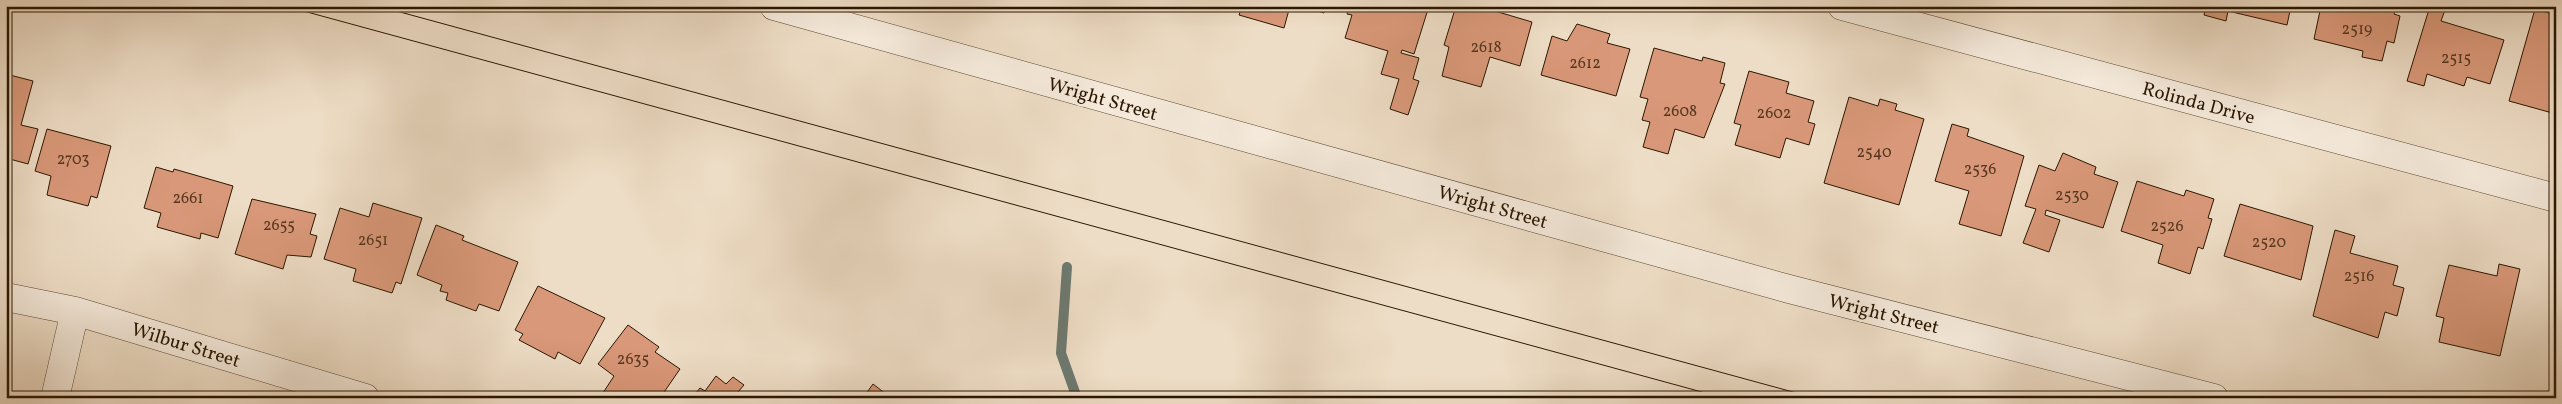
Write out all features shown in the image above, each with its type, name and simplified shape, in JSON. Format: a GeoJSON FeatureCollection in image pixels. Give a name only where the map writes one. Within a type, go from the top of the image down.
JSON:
{"type":"FeatureCollection","features":[{"type":"Feature","properties":{"kind":"street","name":"Wright Street"},"geometry":{"type":"LineString","coordinates":[[774,6],[1789,289],[2214,398]]}},
{"type":"Feature","properties":{"kind":"street","name":"Rolinda Drive"},"geometry":{"type":"LineString","coordinates":[[1842,6],[2556,198]]}},
{"type":"Feature","properties":{"kind":"street","name":"Wilbur Street"},"geometry":{"type":"LineString","coordinates":[[6,298],[75,311],[364,398]]}},
{"type":"Feature","properties":{"kind":"street"},"geometry":{"type":"LineString","coordinates":[[55,398],[75,311]]}},
{"type":"Feature","properties":{"kind":"building"},"geometry":{"type":"Polygon","coordinates":[[[1242,6],[1290,6],[1284,28],[1239,15],[1242,6]]]}},
{"type":"Feature","properties":{"kind":"building"},"geometry":{"type":"Polygon","coordinates":[[[1301,6],[1326,6],[1324,13],[1301,6]]]}},
{"type":"Feature","properties":{"kind":"building"},"geometry":{"type":"Polygon","coordinates":[[[1349,6],[1429,6],[1414,54],[1402,50],[1401,53],[1419,58],[1413,79],[1419,81],[1408,115],[1390,109],[1399,79],[1381,74],[1388,51],[1345,38],[1352,15],[1347,14],[1349,6]]]}},
{"type":"Feature","properties":{"kind":"building"},"geometry":{"type":"Polygon","coordinates":[[[1456,6],[1478,6],[1532,22],[1520,66],[1490,57],[1481,87],[1442,76],[1449,47],[1444,45],[1456,6]]]}},
{"type":"Feature","properties":{"kind":"building"},"geometry":{"type":"Polygon","coordinates":[[[2206,6],[2291,6],[2287,25],[2228,11],[2226,21],[2204,15],[2206,6]]]}},
{"type":"Feature","properties":{"kind":"building"},"geometry":{"type":"Polygon","coordinates":[[[2321,6],[2396,6],[2394,14],[2400,16],[2394,43],[2387,41],[2382,61],[2362,57],[2363,51],[2314,39],[2321,6]]]}},
{"type":"Feature","properties":{"kind":"building"},"geometry":{"type":"Polygon","coordinates":[[[2430,6],[2446,7],[2441,21],[2504,40],[2490,84],[2467,77],[2464,86],[2427,74],[2424,86],[2407,81],[2430,6]]]}},
{"type":"Feature","properties":{"kind":"building"},"geometry":{"type":"Polygon","coordinates":[[[2535,9],[2556,15],[2556,114],[2509,101],[2535,9]]]}},
{"type":"Feature","properties":{"kind":"building"},"geometry":{"type":"Polygon","coordinates":[[[1577,24],[1610,34],[1607,43],[1630,49],[1616,96],[1541,75],[1552,36],[1567,41],[1577,24]]]}},
{"type":"Feature","properties":{"kind":"building"},"geometry":{"type":"Polygon","coordinates":[[[1654,48],[1702,61],[1703,57],[1725,63],[1720,83],[1725,84],[1704,138],[1675,129],[1668,154],[1643,147],[1650,122],[1642,120],[1648,99],[1640,97],[1654,48]]]}},
{"type":"Feature","properties":{"kind":"building"},"geometry":{"type":"Polygon","coordinates":[[[1749,71],[1789,82],[1786,93],[1814,101],[1808,122],[1815,124],[1809,145],[1786,138],[1780,158],[1735,145],[1741,125],[1734,123],[1749,71]]]}},
{"type":"Feature","properties":{"kind":"building"},"geometry":{"type":"Polygon","coordinates":[[[6,74],[33,81],[21,125],[38,129],[28,164],[6,158],[6,74]]]}},
{"type":"Feature","properties":{"kind":"building"},"geometry":{"type":"Polygon","coordinates":[[[1849,97],[1878,106],[1880,99],[1897,104],[1895,110],[1924,119],[1899,205],[1824,183],[1849,97]]]}},
{"type":"Feature","properties":{"kind":"building"},"geometry":{"type":"Polygon","coordinates":[[[1952,124],[1969,129],[1967,136],[2024,156],[2001,236],[1959,224],[1969,191],[1935,181],[1952,124]]]}},
{"type":"Feature","properties":{"kind":"building"},"geometry":{"type":"Polygon","coordinates":[[[47,129],[111,146],[97,198],[91,196],[88,206],[47,195],[51,176],[35,171],[47,129]]]}},
{"type":"Feature","properties":{"kind":"building"},"geometry":{"type":"Polygon","coordinates":[[[2063,153],[2096,167],[2094,174],[2118,182],[2103,228],[2046,210],[2045,215],[2060,220],[2049,252],[2023,243],[2036,209],[2025,206],[2039,165],[2055,171],[2063,153]]]}},
{"type":"Feature","properties":{"kind":"building"},"geometry":{"type":"Polygon","coordinates":[[[156,167],[173,172],[174,169],[233,186],[218,238],[201,233],[200,239],[157,227],[161,213],[144,208],[156,167]]]}},
{"type":"Feature","properties":{"kind":"building"},"geometry":{"type":"Polygon","coordinates":[[[2137,181],[2184,196],[2186,190],[2214,199],[2208,218],[2212,219],[2203,249],[2198,247],[2190,274],[2158,263],[2163,245],[2121,231],[2137,181]]]}},
{"type":"Feature","properties":{"kind":"building"},"geometry":{"type":"Polygon","coordinates":[[[252,199],[316,214],[310,234],[317,236],[311,257],[287,255],[283,269],[235,254],[252,199]]]}},
{"type":"Feature","properties":{"kind":"building"},"geometry":{"type":"Polygon","coordinates":[[[373,203],[422,218],[401,284],[396,282],[392,293],[353,281],[356,269],[324,259],[340,208],[369,217],[373,203]]]}},
{"type":"Feature","properties":{"kind":"building"},"geometry":{"type":"Polygon","coordinates":[[[2240,204],[2313,226],[2301,280],[2224,256],[2240,204]]]}},
{"type":"Feature","properties":{"kind":"building"},"geometry":{"type":"Polygon","coordinates":[[[436,225],[464,236],[462,240],[518,262],[499,311],[479,304],[476,311],[446,300],[448,293],[440,291],[442,285],[417,275],[436,225]]]}},
{"type":"Feature","properties":{"kind":"building"},"geometry":{"type":"Polygon","coordinates":[[[2335,230],[2355,236],[2350,253],[2398,266],[2393,285],[2404,288],[2397,316],[2385,312],[2378,338],[2313,316],[2335,230]]]}},
{"type":"Feature","properties":{"kind":"building"},"geometry":{"type":"Polygon","coordinates":[[[2499,264],[2520,269],[2500,356],[2439,342],[2444,318],[2436,316],[2449,265],[2497,276],[2499,264]]]}},
{"type":"Feature","properties":{"kind":"building"},"geometry":{"type":"Polygon","coordinates":[[[538,286],[605,318],[580,364],[558,352],[555,359],[519,340],[523,334],[515,330],[538,286]]]}},
{"type":"Feature","properties":{"kind":"building"},"geometry":{"type":"Polygon","coordinates":[[[628,325],[659,347],[655,352],[680,369],[660,398],[601,396],[614,376],[598,364],[628,325]]]}},
{"type":"Feature","properties":{"kind":"building"},"geometry":{"type":"Polygon","coordinates":[[[716,376],[726,384],[733,377],[744,385],[738,392],[746,398],[692,398],[700,388],[705,391],[716,376]]]}},
{"type":"Feature","properties":{"kind":"building"},"geometry":{"type":"Polygon","coordinates":[[[873,384],[891,398],[863,398],[873,384]]]}},
{"type":"Feature","properties":{"kind":"waterway"},"geometry":{"type":"LineString","coordinates":[[1067,267],[1061,353],[1077,398]]}},
{"type":"Feature","properties":{"kind":"tram line"},"geometry":{"type":"LineString","coordinates":[[285,6],[1724,398]]}},
{"type":"Feature","properties":{"kind":"tram line"},"geometry":{"type":"LineString","coordinates":[[378,6],[1815,398]]}}]}
